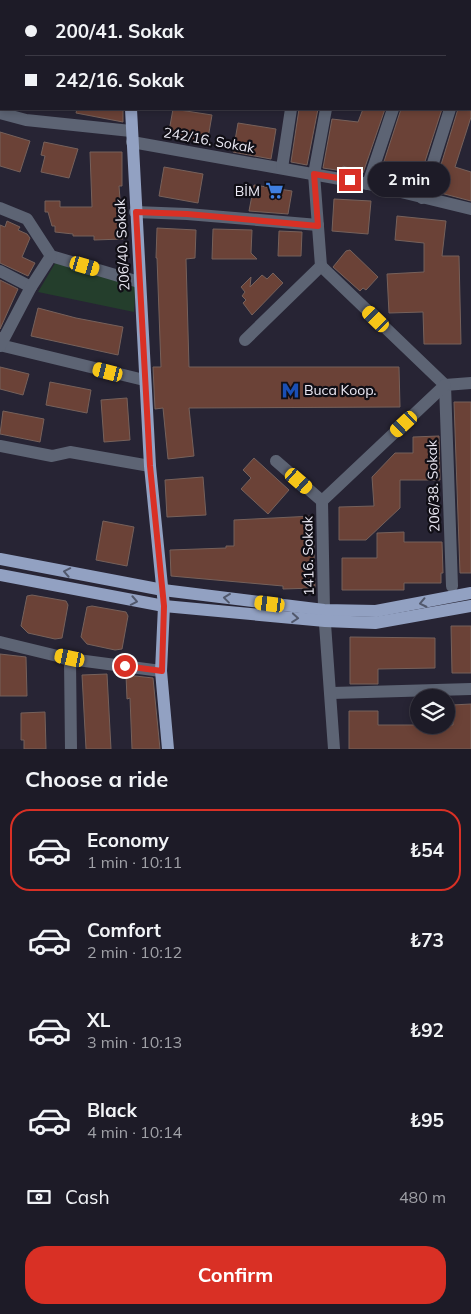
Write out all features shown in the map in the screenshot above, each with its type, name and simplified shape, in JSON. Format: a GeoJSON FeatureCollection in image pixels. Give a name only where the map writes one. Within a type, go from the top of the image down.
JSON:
{"type":"FeatureCollection","features":[{"type":"Feature","properties":{"kind":"main road","name":"206/40. Sokak"},"geometry":{"type":"LineString","coordinates":[[131,110],[150,466]]}},
{"type":"Feature","properties":{"kind":"main road"},"geometry":{"type":"LineString","coordinates":[[150,466],[163,590],[162,671],[168,749]]}},
{"type":"Feature","properties":{"kind":"main road"},"geometry":{"type":"LineString","coordinates":[[0,559],[163,590],[375,623],[471,606]]}},
{"type":"Feature","properties":{"kind":"main road"},"geometry":{"type":"LineString","coordinates":[[0,575],[164,606],[324,616],[412,606],[471,593]]}},
{"type":"Feature","properties":{"kind":"street"},"geometry":{"type":"LineString","coordinates":[[282,168],[291,110]]}},
{"type":"Feature","properties":{"kind":"street"},"geometry":{"type":"LineString","coordinates":[[326,110],[314,174],[321,266],[445,385],[471,384]]}},
{"type":"Feature","properties":{"kind":"street"},"geometry":{"type":"LineString","coordinates":[[368,184],[393,110]]}},
{"type":"Feature","properties":{"kind":"street"},"geometry":{"type":"LineString","coordinates":[[422,198],[450,110]]}},
{"type":"Feature","properties":{"kind":"street","name":"242/16. Sokak"},"geometry":{"type":"LineString","coordinates":[[0,113],[26,114],[282,168],[368,184],[471,209]]}},
{"type":"Feature","properties":{"kind":"street"},"geometry":{"type":"LineString","coordinates":[[0,208],[27,219],[51,256],[139,282]]}},
{"type":"Feature","properties":{"kind":"street"},"geometry":{"type":"LineString","coordinates":[[136,212],[187,214],[318,226]]}},
{"type":"Feature","properties":{"kind":"street"},"geometry":{"type":"LineString","coordinates":[[0,345],[31,287],[51,256]]}},
{"type":"Feature","properties":{"kind":"street"},"geometry":{"type":"LineString","coordinates":[[245,340],[321,266]]}},
{"type":"Feature","properties":{"kind":"street"},"geometry":{"type":"LineString","coordinates":[[0,270],[31,287]]}},
{"type":"Feature","properties":{"kind":"street"},"geometry":{"type":"LineString","coordinates":[[0,338],[0,345]]}},
{"type":"Feature","properties":{"kind":"street"},"geometry":{"type":"LineString","coordinates":[[0,345],[144,380]]}},
{"type":"Feature","properties":{"kind":"street","name":"1416. Sokak"},"geometry":{"type":"LineString","coordinates":[[334,749],[332,693],[324,616],[322,501],[445,385]]}},
{"type":"Feature","properties":{"kind":"street","name":"206/38. Sokak"},"geometry":{"type":"LineString","coordinates":[[445,385],[452,586]]}},
{"type":"Feature","properties":{"kind":"street"},"geometry":{"type":"LineString","coordinates":[[0,446],[52,456],[70,452],[150,466]]}},
{"type":"Feature","properties":{"kind":"street"},"geometry":{"type":"LineString","coordinates":[[276,461],[322,501]]}},
{"type":"Feature","properties":{"kind":"street"},"geometry":{"type":"LineString","coordinates":[[0,642],[70,658],[162,671]]}},
{"type":"Feature","properties":{"kind":"street"},"geometry":{"type":"LineString","coordinates":[[70,658],[71,749]]}},
{"type":"Feature","properties":{"kind":"street"},"geometry":{"type":"LineString","coordinates":[[332,693],[471,688]]}},
{"type":"Feature","properties":{"kind":"green space"},"geometry":{"type":"Polygon","coordinates":[[[57,260],[136,283],[134,312],[38,292],[57,260]]]}},
{"type":"Feature","properties":{"kind":"building"},"geometry":{"type":"Polygon","coordinates":[[[77,110],[123,110],[123,122],[76,113],[77,110]]]}},
{"type":"Feature","properties":{"kind":"building"},"geometry":{"type":"Polygon","coordinates":[[[173,110],[212,115],[207,144],[168,137],[173,110]]]}},
{"type":"Feature","properties":{"kind":"building"},"geometry":{"type":"Polygon","coordinates":[[[299,110],[318,110],[307,165],[291,162],[299,110]]]}},
{"type":"Feature","properties":{"kind":"building"},"geometry":{"type":"Polygon","coordinates":[[[363,110],[385,110],[363,173],[343,166],[343,171],[323,168],[332,119],[358,122],[363,110]]]}},
{"type":"Feature","properties":{"kind":"building"},"geometry":{"type":"Polygon","coordinates":[[[401,110],[442,110],[419,180],[408,176],[405,185],[379,177],[401,110]]]}},
{"type":"Feature","properties":{"kind":"building"},"geometry":{"type":"Polygon","coordinates":[[[458,110],[471,110],[471,117],[455,167],[471,172],[471,201],[433,191],[458,110]]]}},
{"type":"Feature","properties":{"kind":"building"},"geometry":{"type":"Polygon","coordinates":[[[238,123],[276,129],[271,159],[233,152],[238,123]]]}},
{"type":"Feature","properties":{"kind":"building"},"geometry":{"type":"Polygon","coordinates":[[[0,132],[30,141],[20,172],[0,166],[0,132]]]}},
{"type":"Feature","properties":{"kind":"building"},"geometry":{"type":"Polygon","coordinates":[[[44,142],[78,149],[69,178],[41,172],[45,156],[41,155],[44,142]]]}},
{"type":"Feature","properties":{"kind":"building"},"geometry":{"type":"Polygon","coordinates":[[[90,152],[122,152],[122,186],[119,186],[123,239],[94,240],[94,236],[73,236],[73,234],[55,232],[55,226],[52,226],[48,212],[45,212],[45,201],[60,201],[60,207],[92,207],[90,152]]]}},
{"type":"Feature","properties":{"kind":"building"},"geometry":{"type":"Polygon","coordinates":[[[164,167],[203,174],[198,203],[159,196],[164,167]]]}},
{"type":"Feature","properties":{"kind":"building"},"geometry":{"type":"Polygon","coordinates":[[[254,185],[292,191],[288,214],[249,211],[254,185]]]}},
{"type":"Feature","properties":{"kind":"building"},"geometry":{"type":"Polygon","coordinates":[[[334,199],[371,201],[368,234],[332,231],[334,199]]]}},
{"type":"Feature","properties":{"kind":"building"},"geometry":{"type":"Polygon","coordinates":[[[397,216],[446,221],[442,256],[459,256],[461,344],[424,344],[423,312],[389,313],[387,274],[424,272],[424,243],[395,240],[397,216]]]}},
{"type":"Feature","properties":{"kind":"building"},"geometry":{"type":"Polygon","coordinates":[[[7,221],[20,227],[18,230],[27,234],[30,238],[22,257],[35,263],[28,276],[0,263],[0,225],[5,227],[7,221]]]}},
{"type":"Feature","properties":{"kind":"building"},"geometry":{"type":"Polygon","coordinates":[[[157,228],[196,230],[195,258],[186,259],[189,367],[399,367],[400,407],[189,408],[194,456],[168,459],[163,408],[155,409],[153,367],[161,367],[156,258],[157,228]]]}},
{"type":"Feature","properties":{"kind":"building"},"geometry":{"type":"Polygon","coordinates":[[[213,229],[252,230],[251,253],[257,259],[212,259],[213,229]]]}},
{"type":"Feature","properties":{"kind":"building"},"geometry":{"type":"Polygon","coordinates":[[[279,231],[302,232],[301,256],[278,256],[279,231]]]}},
{"type":"Feature","properties":{"kind":"building"},"geometry":{"type":"Polygon","coordinates":[[[350,250],[378,277],[366,290],[363,288],[360,291],[333,267],[346,251],[350,250]]]}},
{"type":"Feature","properties":{"kind":"building"},"geometry":{"type":"Polygon","coordinates":[[[273,273],[283,283],[252,315],[243,303],[246,300],[242,296],[245,292],[241,287],[251,277],[250,287],[262,275],[267,279],[273,273]]]}},
{"type":"Feature","properties":{"kind":"building"},"geometry":{"type":"Polygon","coordinates":[[[0,280],[18,289],[0,329],[0,280]]]}},
{"type":"Feature","properties":{"kind":"building"},"geometry":{"type":"Polygon","coordinates":[[[38,308],[123,327],[118,355],[31,336],[38,308]]]}},
{"type":"Feature","properties":{"kind":"building"},"geometry":{"type":"Polygon","coordinates":[[[0,367],[29,374],[23,395],[0,389],[0,367]]]}},
{"type":"Feature","properties":{"kind":"building"},"geometry":{"type":"Polygon","coordinates":[[[50,382],[91,390],[87,413],[46,405],[50,382]]]}},
{"type":"Feature","properties":{"kind":"building"},"geometry":{"type":"Polygon","coordinates":[[[127,398],[130,440],[104,442],[101,400],[127,398]]]}},
{"type":"Feature","properties":{"kind":"building"},"geometry":{"type":"Polygon","coordinates":[[[454,402],[471,402],[471,573],[460,573],[454,402]]]}},
{"type":"Feature","properties":{"kind":"building"},"geometry":{"type":"Polygon","coordinates":[[[3,411],[44,419],[40,442],[0,434],[3,411]]]}},
{"type":"Feature","properties":{"kind":"building"},"geometry":{"type":"Polygon","coordinates":[[[439,436],[440,480],[400,480],[400,508],[366,540],[339,540],[339,507],[374,506],[372,477],[395,453],[413,453],[413,437],[439,436]]]}},
{"type":"Feature","properties":{"kind":"building"},"geometry":{"type":"Polygon","coordinates":[[[254,458],[289,490],[268,514],[241,489],[251,478],[243,470],[254,458]]]}},
{"type":"Feature","properties":{"kind":"building"},"geometry":{"type":"Polygon","coordinates":[[[203,477],[206,515],[167,517],[165,480],[203,477]]]}},
{"type":"Feature","properties":{"kind":"building"},"geometry":{"type":"Polygon","coordinates":[[[313,516],[315,588],[283,589],[283,586],[171,576],[170,550],[234,546],[234,520],[313,516]]]}},
{"type":"Feature","properties":{"kind":"building"},"geometry":{"type":"Polygon","coordinates":[[[103,521],[134,527],[127,566],[96,560],[103,521]]]}},
{"type":"Feature","properties":{"kind":"building"},"geometry":{"type":"Polygon","coordinates":[[[404,532],[404,542],[442,542],[443,573],[441,573],[441,583],[404,583],[404,590],[342,590],[342,558],[377,558],[377,533],[404,532]]]}},
{"type":"Feature","properties":{"kind":"building"},"geometry":{"type":"Polygon","coordinates":[[[32,595],[66,601],[68,605],[62,638],[55,639],[28,633],[21,626],[27,596],[32,595]]]}},
{"type":"Feature","properties":{"kind":"building"},"geometry":{"type":"Polygon","coordinates":[[[92,606],[126,612],[128,616],[122,649],[115,650],[87,644],[81,637],[87,607],[92,606]]]}},
{"type":"Feature","properties":{"kind":"building"},"geometry":{"type":"Polygon","coordinates":[[[451,626],[471,626],[471,673],[452,673],[451,626]]]}},
{"type":"Feature","properties":{"kind":"building"},"geometry":{"type":"Polygon","coordinates":[[[350,637],[435,638],[435,668],[378,669],[378,684],[350,684],[350,637]]]}},
{"type":"Feature","properties":{"kind":"building"},"geometry":{"type":"Polygon","coordinates":[[[0,654],[26,657],[27,696],[0,696],[0,654]]]}},
{"type":"Feature","properties":{"kind":"building"},"geometry":{"type":"Polygon","coordinates":[[[107,674],[111,749],[86,749],[82,675],[107,674]]]}},
{"type":"Feature","properties":{"kind":"building"},"geometry":{"type":"Polygon","coordinates":[[[126,675],[153,678],[160,749],[132,749],[130,698],[127,699],[126,675]]]}},
{"type":"Feature","properties":{"kind":"building"},"geometry":{"type":"Polygon","coordinates":[[[471,704],[471,749],[349,749],[349,711],[378,711],[378,725],[410,725],[410,734],[455,734],[455,705],[471,704]]]}},
{"type":"Feature","properties":{"kind":"building"},"geometry":{"type":"Polygon","coordinates":[[[45,712],[46,749],[24,749],[24,740],[21,740],[21,713],[45,712]]]}},
{"type":"Feature","properties":{"kind":"place","name":"BİM"},"geometry":{"type":"Point","coordinates":[274,191]}},
{"type":"Feature","properties":{"kind":"place","name":"Buca Koop."},"geometry":{"type":"Point","coordinates":[290,390]}},
{"type":"Feature","properties":{"kind":"route"},"geometry":{"type":"LineString","coordinates":[[125,666],[162,671],[164,606],[150,466],[136,212],[187,214],[318,226],[314,174],[350,180]]}}]}
